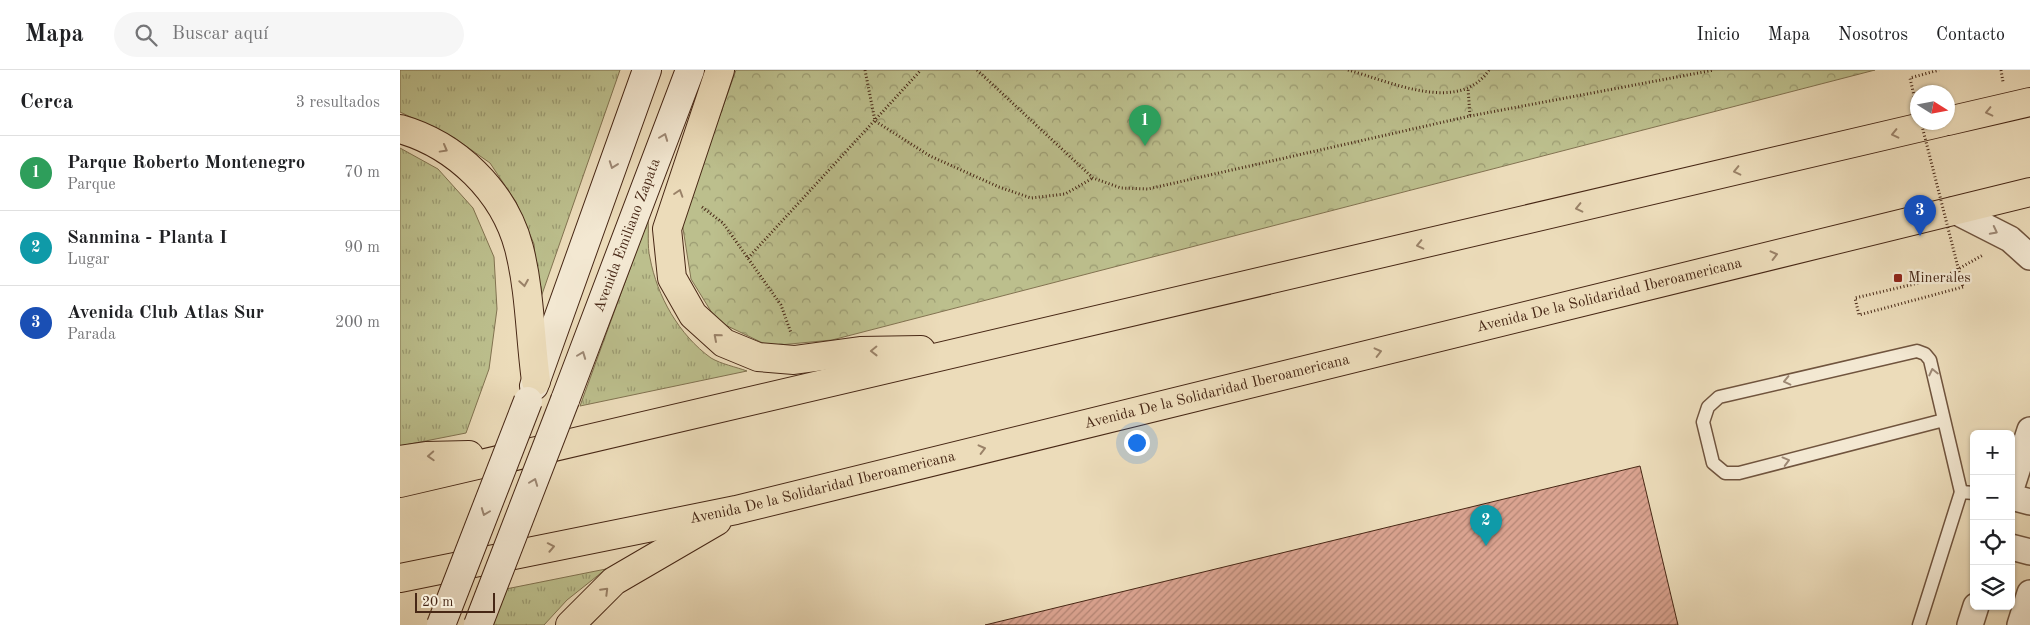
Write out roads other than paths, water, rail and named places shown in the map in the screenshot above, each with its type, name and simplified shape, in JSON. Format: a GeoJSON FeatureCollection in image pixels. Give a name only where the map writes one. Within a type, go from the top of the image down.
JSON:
{"type":"FeatureCollection","features":[{"type":"Feature","properties":{"kind":"highway"},"geometry":{"type":"LineString","coordinates":[[720,70],[667,230],[672,278],[693,316],[724,343],[758,357],[801,359],[860,351],[975,349]]}},
{"type":"Feature","properties":{"kind":"highway"},"geometry":{"type":"LineString","coordinates":[[1955,119],[2030,102]]}},
{"type":"Feature","properties":{"kind":"highway"},"geometry":{"type":"LineString","coordinates":[[400,129],[414,133],[450,152],[477,174],[499,202],[518,247],[528,306],[532,391]]}},
{"type":"Feature","properties":{"kind":"highway"},"geometry":{"type":"LineString","coordinates":[[400,483],[1910,130]]}},
{"type":"Feature","properties":{"kind":"highway","name":"Avenida De la Solidaridad Iberoamericana"},"geometry":{"type":"LineString","coordinates":[[400,578],[736,510],[2030,192]]}},
{"type":"Feature","properties":{"kind":"highway"},"geometry":{"type":"LineString","coordinates":[[400,460],[426,456],[533,452]]}},
{"type":"Feature","properties":{"kind":"highway"},"geometry":{"type":"LineString","coordinates":[[570,625],[614,581],[736,510]]}},
{"type":"Feature","properties":{"kind":"main road"},"geometry":{"type":"LineString","coordinates":[[441,625],[532,391],[647,70]]}},
{"type":"Feature","properties":{"kind":"main road","name":"Avenida Emiliano Zapata"},"geometry":{"type":"LineString","coordinates":[[478,625],[690,70]]}},
{"type":"Feature","properties":{"kind":"street"},"geometry":{"type":"LineString","coordinates":[[1953,210],[2010,239],[2030,257]]}},
{"type":"Feature","properties":{"kind":"street"},"geometry":{"type":"LineString","coordinates":[[2015,477],[2030,430]]}},
{"type":"Feature","properties":{"kind":"street"},"geometry":{"type":"LineString","coordinates":[[2015,498],[2030,502]]}},
{"type":"Feature","properties":{"kind":"street"},"geometry":{"type":"LineString","coordinates":[[2015,548],[2030,552]]}},
{"type":"Feature","properties":{"kind":"street"},"geometry":{"type":"LineString","coordinates":[[2020,625],[2030,593]]}},
{"type":"Feature","properties":{"kind":"street"},"geometry":{"type":"LineString","coordinates":[[1970,625],[1975,610]]}},
{"type":"Feature","properties":{"kind":"lane"},"geometry":{"type":"LineString","coordinates":[[1919,625],[1967,493],[1944,420],[1930,360],[1925,354],[1917,351],[1719,397],[1708,407],[1703,422],[1714,463],[1726,472],[1739,473],[1944,420]]}},
{"type":"Feature","properties":{"kind":"place","name":"Parque Roberto Montenegro"},"geometry":{"type":"Point","coordinates":[1145,146]}},
{"type":"Feature","properties":{"kind":"place","name":"Avenida Club Atlas Sur"},"geometry":{"type":"Point","coordinates":[1920,236]}},
{"type":"Feature","properties":{"kind":"place","name":"Minerales"},"geometry":{"type":"Point","coordinates":[1898,278]}},
{"type":"Feature","properties":{"kind":"place","name":"Sanmina - Planta I"},"geometry":{"type":"Point","coordinates":[1486,546]}}]}
